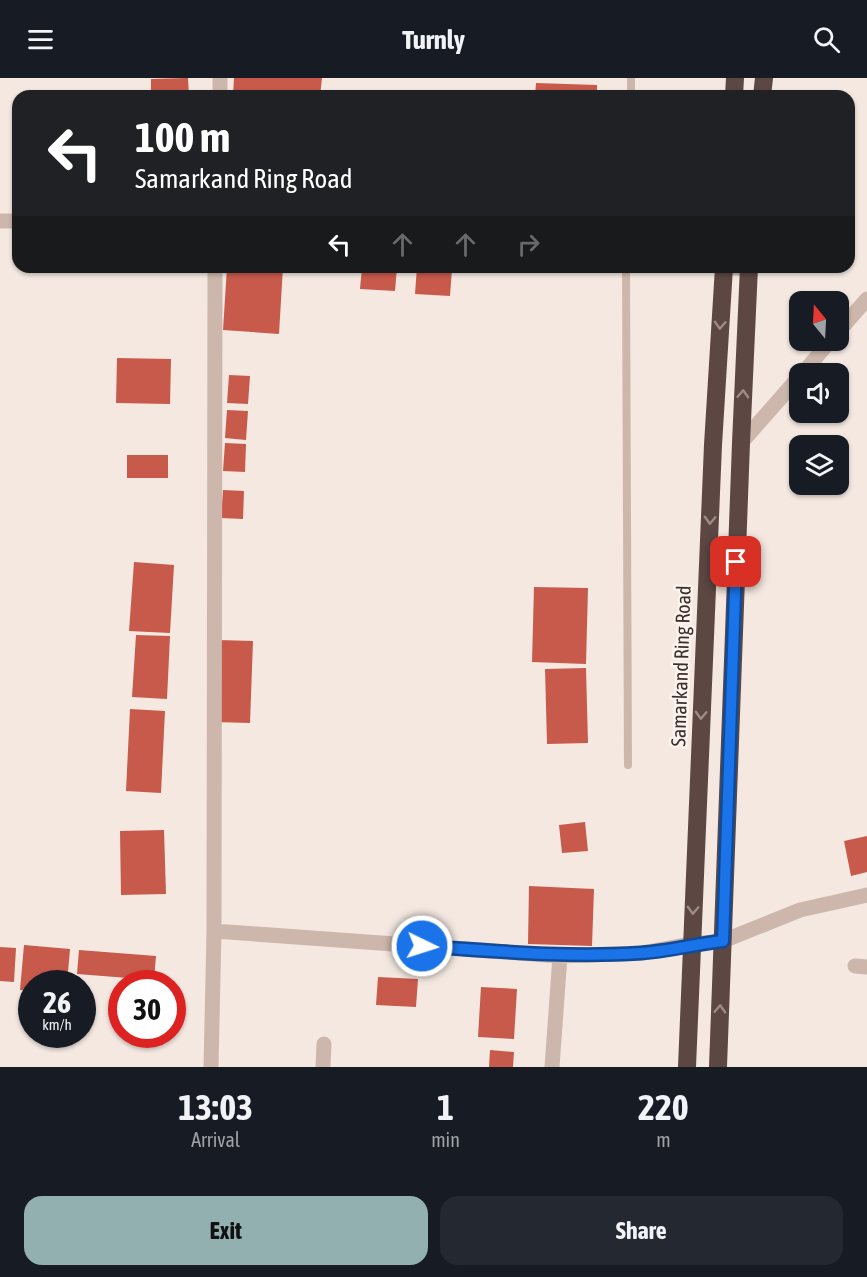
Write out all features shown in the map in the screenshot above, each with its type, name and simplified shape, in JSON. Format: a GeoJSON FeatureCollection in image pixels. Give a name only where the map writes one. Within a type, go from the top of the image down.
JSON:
{"type":"FeatureCollection","features":[{"type":"Feature","properties":{"kind":"highway","name":"Samarkand Ring Road"},"geometry":{"type":"LineString","coordinates":[[687,1067],[712,457],[724,273]]}},
{"type":"Feature","properties":{"kind":"highway"},"geometry":{"type":"LineString","coordinates":[[718,1067],[749,273]]}},
{"type":"Feature","properties":{"kind":"street"},"geometry":{"type":"LineString","coordinates":[[211,1067],[214,931],[216,273]]}},
{"type":"Feature","properties":{"kind":"street"},"geometry":{"type":"LineString","coordinates":[[849,319],[867,299]]}},
{"type":"Feature","properties":{"kind":"street"},"geometry":{"type":"LineString","coordinates":[[811,363],[822,351]]}},
{"type":"Feature","properties":{"kind":"street"},"geometry":{"type":"LineString","coordinates":[[741,443],[789,389]]}},
{"type":"Feature","properties":{"kind":"street"},"geometry":{"type":"LineString","coordinates":[[214,931],[560,956],[643,953],[723,941],[800,910],[867,895]]}},
{"type":"Feature","properties":{"kind":"street"},"geometry":{"type":"LineString","coordinates":[[552,1067],[560,956]]}},
{"type":"Feature","properties":{"kind":"street"},"geometry":{"type":"LineString","coordinates":[[323,1067],[324,1044]]}},
{"type":"Feature","properties":{"kind":"lane"},"geometry":{"type":"LineString","coordinates":[[626,273],[628,765]]}},
{"type":"Feature","properties":{"kind":"building"},"geometry":{"type":"Polygon","coordinates":[[[188,78],[189,90],[151,90],[151,79],[188,78]]]}},
{"type":"Feature","properties":{"kind":"building"},"geometry":{"type":"Polygon","coordinates":[[[234,78],[322,78],[321,90],[233,90],[234,78]]]}},
{"type":"Feature","properties":{"kind":"building"},"geometry":{"type":"Polygon","coordinates":[[[536,83],[597,85],[597,90],[535,90],[536,83]]]}},
{"type":"Feature","properties":{"kind":"building"},"geometry":{"type":"Polygon","coordinates":[[[227,273],[283,273],[279,334],[223,330],[227,273]]]}},
{"type":"Feature","properties":{"kind":"building"},"geometry":{"type":"Polygon","coordinates":[[[361,273],[396,273],[395,291],[360,289],[361,273]]]}},
{"type":"Feature","properties":{"kind":"building"},"geometry":{"type":"Polygon","coordinates":[[[417,273],[452,273],[450,296],[415,294],[417,273]]]}},
{"type":"Feature","properties":{"kind":"building"},"geometry":{"type":"Polygon","coordinates":[[[117,358],[171,359],[170,404],[116,403],[117,358]]]}},
{"type":"Feature","properties":{"kind":"building"},"geometry":{"type":"Polygon","coordinates":[[[229,375],[250,376],[248,404],[227,403],[229,375]]]}},
{"type":"Feature","properties":{"kind":"building"},"geometry":{"type":"Polygon","coordinates":[[[227,410],[248,411],[246,440],[225,438],[227,410]]]}},
{"type":"Feature","properties":{"kind":"building"},"geometry":{"type":"Polygon","coordinates":[[[225,443],[246,444],[245,472],[223,471],[225,443]]]}},
{"type":"Feature","properties":{"kind":"building"},"geometry":{"type":"Polygon","coordinates":[[[127,455],[168,455],[168,478],[127,478],[127,455]]]}},
{"type":"Feature","properties":{"kind":"building"},"geometry":{"type":"Polygon","coordinates":[[[223,490],[244,491],[243,519],[221,518],[223,490]]]}},
{"type":"Feature","properties":{"kind":"building"},"geometry":{"type":"Polygon","coordinates":[[[134,562],[174,565],[170,633],[129,631],[134,562]]]}},
{"type":"Feature","properties":{"kind":"building"},"geometry":{"type":"Polygon","coordinates":[[[534,587],[588,588],[586,664],[532,662],[534,587]]]}},
{"type":"Feature","properties":{"kind":"building"},"geometry":{"type":"Polygon","coordinates":[[[136,635],[170,636],[167,699],[132,697],[136,635]]]}},
{"type":"Feature","properties":{"kind":"building"},"geometry":{"type":"Polygon","coordinates":[[[218,640],[253,641],[250,723],[215,722],[218,640]]]}},
{"type":"Feature","properties":{"kind":"building"},"geometry":{"type":"Polygon","coordinates":[[[586,668],[588,743],[547,744],[545,669],[586,668]]]}},
{"type":"Feature","properties":{"kind":"building"},"geometry":{"type":"Polygon","coordinates":[[[130,709],[165,711],[161,793],[126,791],[130,709]]]}},
{"type":"Feature","properties":{"kind":"building"},"geometry":{"type":"Polygon","coordinates":[[[585,822],[588,851],[562,853],[559,825],[585,822]]]}},
{"type":"Feature","properties":{"kind":"building"},"geometry":{"type":"Polygon","coordinates":[[[164,830],[166,894],[121,895],[120,831],[164,830]]]}},
{"type":"Feature","properties":{"kind":"building"},"geometry":{"type":"Polygon","coordinates":[[[867,836],[867,872],[851,876],[844,841],[867,836]]]}},
{"type":"Feature","properties":{"kind":"building"},"geometry":{"type":"Polygon","coordinates":[[[529,886],[594,889],[592,946],[528,944],[529,886]]]}},
{"type":"Feature","properties":{"kind":"building"},"geometry":{"type":"Polygon","coordinates":[[[24,945],[70,949],[68,970],[22,970],[24,945]]]}},
{"type":"Feature","properties":{"kind":"building"},"geometry":{"type":"Polygon","coordinates":[[[0,947],[16,948],[14,982],[0,981],[0,947]]]}},
{"type":"Feature","properties":{"kind":"building"},"geometry":{"type":"Polygon","coordinates":[[[79,950],[156,956],[155,970],[108,970],[108,976],[96,975],[96,970],[77,970],[79,950]]]}},
{"type":"Feature","properties":{"kind":"building"},"geometry":{"type":"Polygon","coordinates":[[[378,977],[418,979],[416,1007],[376,1005],[378,977]]]}},
{"type":"Feature","properties":{"kind":"building"},"geometry":{"type":"Polygon","coordinates":[[[481,987],[517,989],[514,1039],[478,1037],[481,987]]]}},
{"type":"Feature","properties":{"kind":"building"},"geometry":{"type":"Polygon","coordinates":[[[490,1050],[514,1052],[513,1067],[489,1067],[490,1050]]]}},
{"type":"Feature","properties":{"kind":"route"},"geometry":{"type":"LineString","coordinates":[[422,946],[560,956],[643,953],[723,941],[736,562]]}}]}
